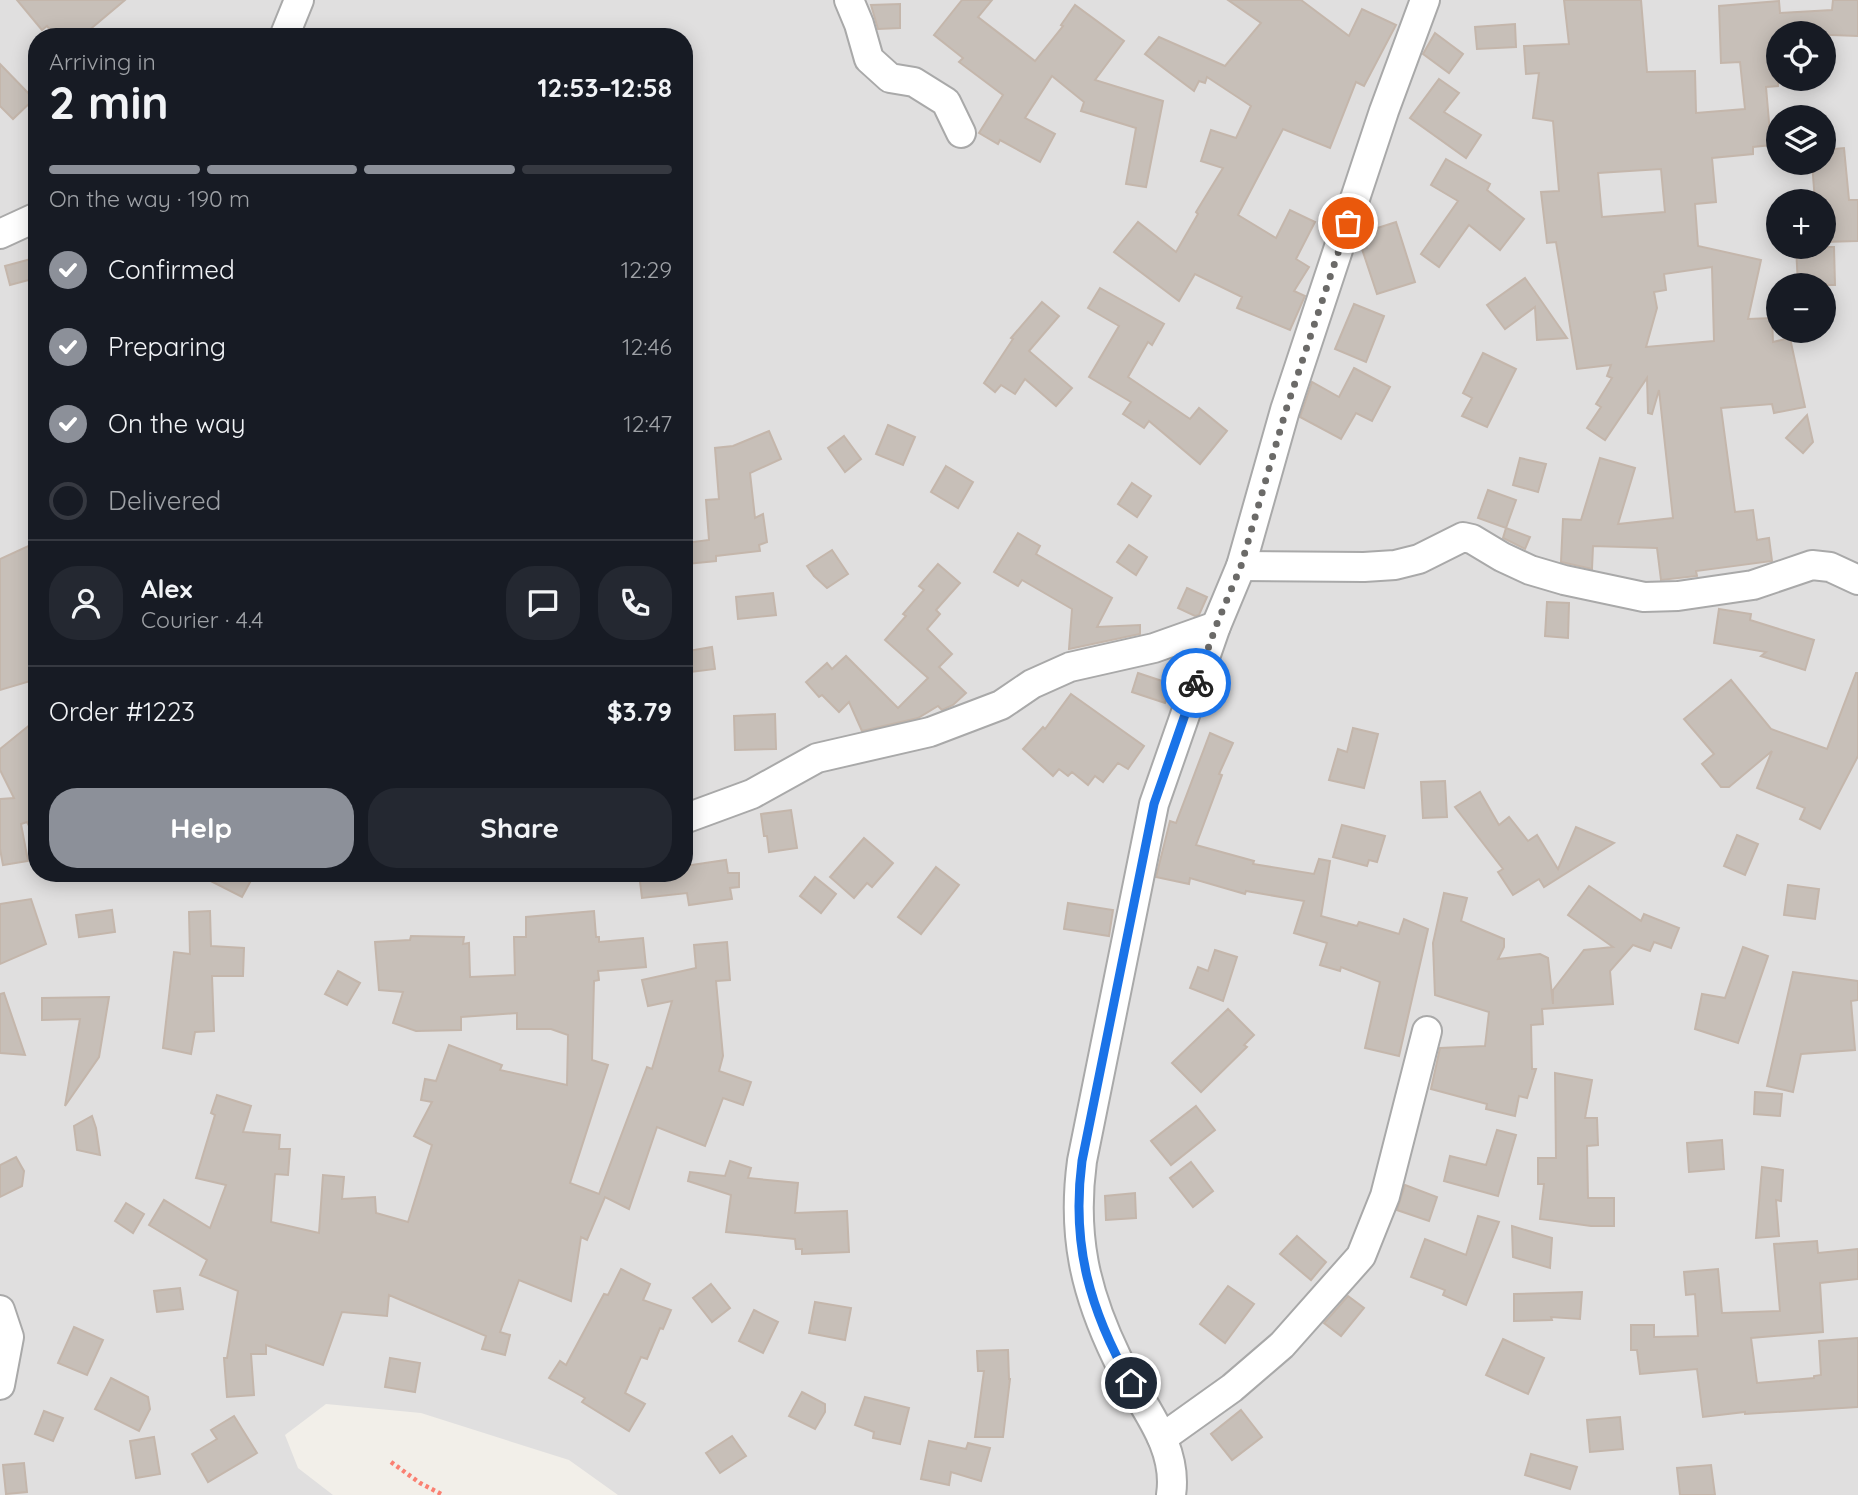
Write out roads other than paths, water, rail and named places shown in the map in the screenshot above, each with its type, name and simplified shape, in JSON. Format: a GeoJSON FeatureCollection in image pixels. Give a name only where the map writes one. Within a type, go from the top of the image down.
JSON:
{"type":"FeatureCollection","features":[{"type":"Feature","properties":{"kind":"street"},"geometry":{"type":"LineString","coordinates":[[289,28],[299,0]]}},
{"type":"Feature","properties":{"kind":"street"},"geometry":{"type":"LineString","coordinates":[[849,0],[869,59],[890,78],[914,82],[946,102],[961,133]]}},
{"type":"Feature","properties":{"kind":"street"},"geometry":{"type":"LineString","coordinates":[[1171,1495],[1173,1471],[1163,1438],[1117,1359],[1091,1297],[1078,1233],[1078,1194],[1082,1161],[1154,804],[1216,626],[1241,566],[1290,397],[1384,111],[1430,2]]}},
{"type":"Feature","properties":{"kind":"street"},"geometry":{"type":"LineString","coordinates":[[0,234],[28,221]]}},
{"type":"Feature","properties":{"kind":"street"},"geometry":{"type":"LineString","coordinates":[[1241,566],[1395,565],[1419,559],[1463,537],[1472,539],[1530,570],[1644,597],[1678,596],[1752,585],[1812,565],[1830,566],[1858,580]]}},
{"type":"Feature","properties":{"kind":"street"},"geometry":{"type":"LineString","coordinates":[[693,816],[752,794],[817,758],[930,732],[1001,705],[1032,684],[1070,667],[1154,648],[1216,626]]}},
{"type":"Feature","properties":{"kind":"street"},"geometry":{"type":"LineString","coordinates":[[1163,1438],[1232,1388],[1282,1345],[1361,1256],[1385,1196],[1427,1031]]}},
{"type":"Feature","properties":{"kind":"street"},"geometry":{"type":"LineString","coordinates":[[0,1310],[9,1337],[0,1385]]}}]}
